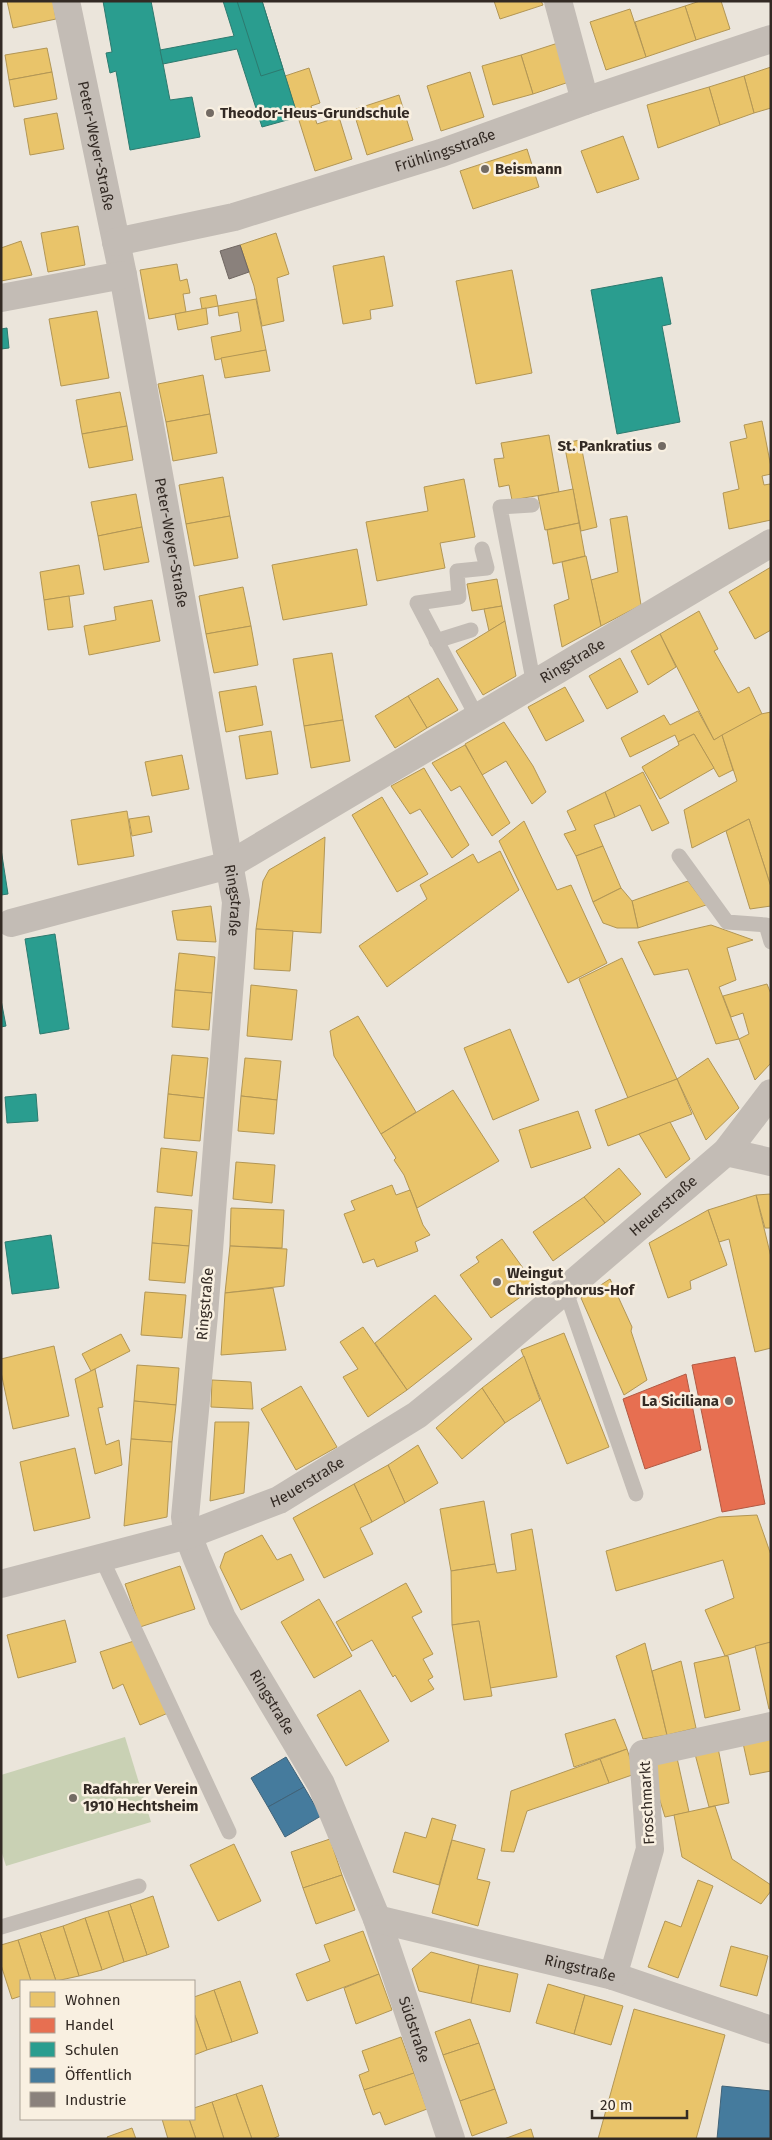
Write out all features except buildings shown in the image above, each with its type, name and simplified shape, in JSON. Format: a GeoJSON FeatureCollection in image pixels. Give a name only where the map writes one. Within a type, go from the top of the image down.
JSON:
{"type":"FeatureCollection","features":[{"type":"Feature","properties":{"kind":"street","name":"Peter-Weyer-Straße"},"geometry":{"type":"LineString","coordinates":[[66,1],[123,275],[229,865]]}},
{"type":"Feature","properties":{"kind":"street"},"geometry":{"type":"LineString","coordinates":[[558,1],[585,101]]}},
{"type":"Feature","properties":{"kind":"street","name":"Frühlingsstraße"},"geometry":{"type":"LineString","coordinates":[[116,242],[234,217],[441,153],[585,101],[771,39]]}},
{"type":"Feature","properties":{"kind":"street"},"geometry":{"type":"LineString","coordinates":[[1,298],[123,275]]}},
{"type":"Feature","properties":{"kind":"street","name":"Ringstraße"},"geometry":{"type":"LineString","coordinates":[[771,543],[229,865],[236,902],[204,1315],[185,1517],[188,1535],[222,1618],[321,1784],[377,1919],[613,1976],[771,2030]]}},
{"type":"Feature","properties":{"kind":"street"},"geometry":{"type":"LineString","coordinates":[[11,923],[229,865]]}},
{"type":"Feature","properties":{"kind":"street","name":"Heuerstraße"},"geometry":{"type":"LineString","coordinates":[[1,1584],[188,1535],[279,1500],[417,1415],[460,1381],[726,1152],[771,1092]]}},
{"type":"Feature","properties":{"kind":"street"},"geometry":{"type":"LineString","coordinates":[[726,1152],[771,1162]]}},
{"type":"Feature","properties":{"kind":"street","name":"Froschmarkt"},"geometry":{"type":"LineString","coordinates":[[613,1976],[650,1849],[643,1754],[771,1726]]}},
{"type":"Feature","properties":{"kind":"street","name":"Südstraße"},"geometry":{"type":"LineString","coordinates":[[377,1919],[451,2139]]}},
{"type":"Feature","properties":{"kind":"lane"},"geometry":{"type":"LineString","coordinates":[[532,505],[500,507],[534,685]]}},
{"type":"Feature","properties":{"kind":"lane"},"geometry":{"type":"LineString","coordinates":[[477,718],[417,604],[460,597],[457,571],[487,568],[482,549]]}},
{"type":"Feature","properties":{"kind":"lane"},"geometry":{"type":"LineString","coordinates":[[436,641],[471,630]]}},
{"type":"Feature","properties":{"kind":"lane"},"geometry":{"type":"LineString","coordinates":[[679,856],[727,922],[766,926],[771,942]]}},
{"type":"Feature","properties":{"kind":"lane"},"geometry":{"type":"LineString","coordinates":[[565,1289],[636,1494]]}},
{"type":"Feature","properties":{"kind":"lane"},"geometry":{"type":"LineString","coordinates":[[100,1557],[229,1832]]}},
{"type":"Feature","properties":{"kind":"lane"},"geometry":{"type":"LineString","coordinates":[[1,1927],[139,1886]]}},
{"type":"Feature","properties":{"kind":"green space","name":"Radfahrer Verein 1910 Hechtsheim"},"geometry":{"type":"Polygon","coordinates":[[[125,1737],[151,1822],[6,1866],[1,1850],[1,1775],[125,1737]]]}},
{"type":"Feature","properties":{"kind":"place","name":"Theodor-Heus-Grundschule"},"geometry":{"type":"Point","coordinates":[210,113]}},
{"type":"Feature","properties":{"kind":"place","name":"Beismann"},"geometry":{"type":"Point","coordinates":[485,169]}},
{"type":"Feature","properties":{"kind":"place","name":"St. Pankratius"},"geometry":{"type":"Point","coordinates":[662,446]}},
{"type":"Feature","properties":{"kind":"place","name":"Weingut Christophorus-Hof"},"geometry":{"type":"Point","coordinates":[497,1282]}},
{"type":"Feature","properties":{"kind":"place","name":"La Siciliana"},"geometry":{"type":"Point","coordinates":[729,1401]}},
{"type":"Feature","properties":{"kind":"place","name":"Radfahrer Verein 1910 Hechtsheim"},"geometry":{"type":"Point","coordinates":[73,1798]}}]}
